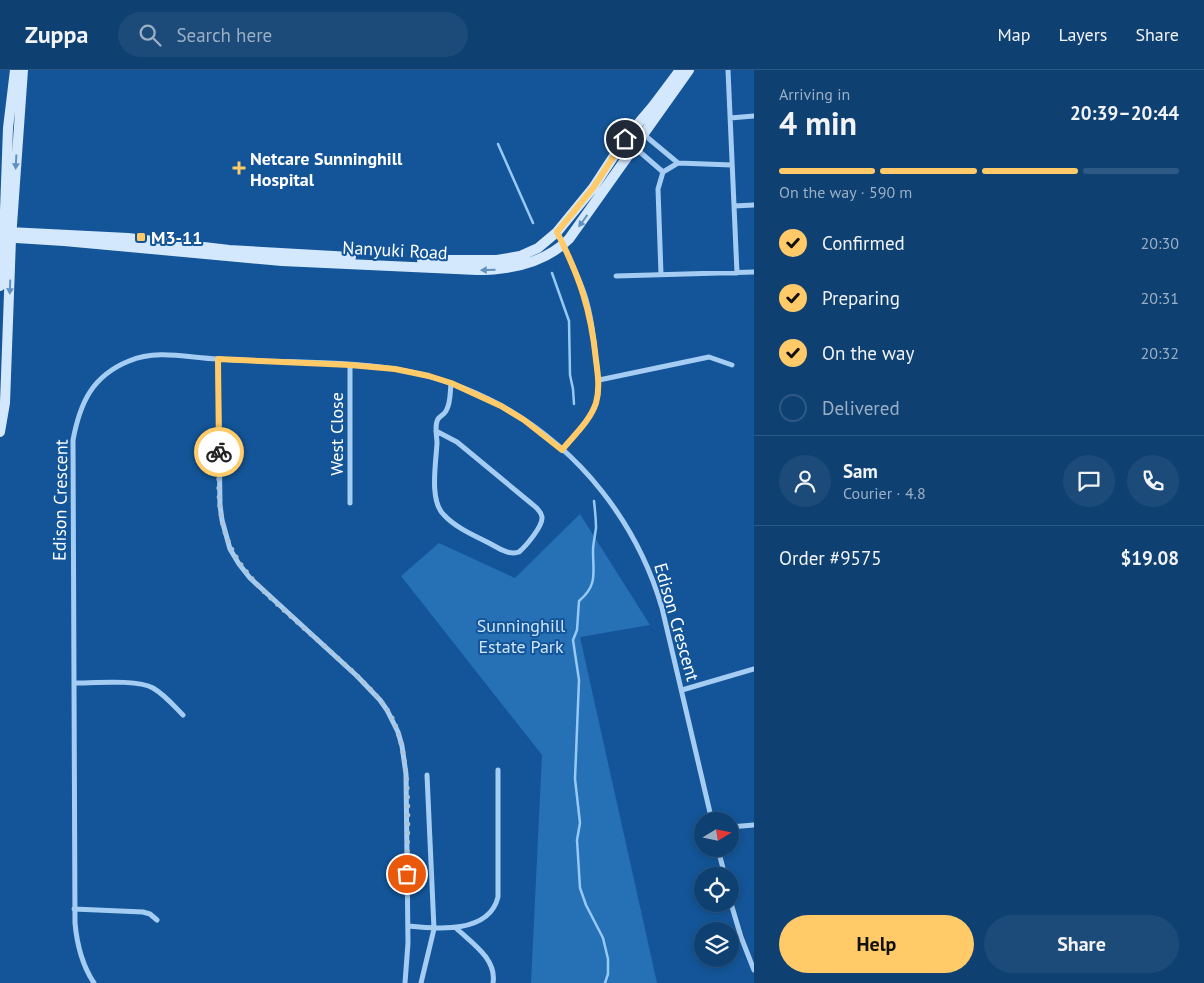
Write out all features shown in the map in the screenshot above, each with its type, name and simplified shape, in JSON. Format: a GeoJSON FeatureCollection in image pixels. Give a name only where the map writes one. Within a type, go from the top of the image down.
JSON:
{"type":"FeatureCollection","features":[{"type":"Feature","properties":{"kind":"main road"},"geometry":{"type":"LineString","coordinates":[[0,432],[5,403],[5,235],[8,128],[15,70]]}},
{"type":"Feature","properties":{"kind":"main road"},"geometry":{"type":"LineString","coordinates":[[0,286],[23,70]]}},
{"type":"Feature","properties":{"kind":"main road","name":"Nanyuki Road"},"geometry":{"type":"LineString","coordinates":[[5,235],[128,238],[229,250],[394,260],[497,260],[520,256],[538,248],[557,232],[593,188],[625,139],[680,70]]}},
{"type":"Feature","properties":{"kind":"main road","name":"Nanyuki Road"},"geometry":{"type":"LineString","coordinates":[[5,235],[282,261],[488,270],[509,269],[526,265],[563,245],[583,221],[689,70]]}},
{"type":"Feature","properties":{"kind":"street"},"geometry":{"type":"LineString","coordinates":[[728,70],[737,273]]}},
{"type":"Feature","properties":{"kind":"street"},"geometry":{"type":"LineString","coordinates":[[730,118],[754,116]]}},
{"type":"Feature","properties":{"kind":"street"},"geometry":{"type":"LineString","coordinates":[[635,126],[678,164]]}},
{"type":"Feature","properties":{"kind":"street"},"geometry":{"type":"LineString","coordinates":[[625,139],[663,172]]}},
{"type":"Feature","properties":{"kind":"street"},"geometry":{"type":"LineString","coordinates":[[661,274],[658,189],[663,172],[678,164],[732,165]]}},
{"type":"Feature","properties":{"kind":"street"},"geometry":{"type":"LineString","coordinates":[[734,206],[754,205]]}},
{"type":"Feature","properties":{"kind":"street"},"geometry":{"type":"LineString","coordinates":[[557,232],[582,286],[587,304],[598,380],[593,410],[562,450]]}},
{"type":"Feature","properties":{"kind":"street"},"geometry":{"type":"LineString","coordinates":[[616,276],[754,272]]}},
{"type":"Feature","properties":{"kind":"street","name":"Edison Crescent"},"geometry":{"type":"LineString","coordinates":[[94,983],[86,969],[76,938],[74,909],[73,440],[84,399],[102,377],[115,368],[138,357],[154,355],[350,365],[395,369],[429,376],[451,383],[501,406],[524,420],[562,450],[584,469],[606,495],[620,514],[644,558],[662,608],[710,812]]}},
{"type":"Feature","properties":{"kind":"street"},"geometry":{"type":"LineString","coordinates":[[598,380],[708,356],[732,365]]}},
{"type":"Feature","properties":{"kind":"street"},"geometry":{"type":"LineString","coordinates":[[218,359],[220,505],[230,549],[239,564],[265,593],[369,688],[387,710],[398,732],[406,774],[408,957],[405,983]]}},
{"type":"Feature","properties":{"kind":"street","name":"West Close"},"geometry":{"type":"LineString","coordinates":[[350,365],[350,502]]}},
{"type":"Feature","properties":{"kind":"street"},"geometry":{"type":"LineString","coordinates":[[436,431],[457,442],[532,504],[541,514],[542,518],[539,526],[519,552],[510,553],[474,535],[450,521],[439,509],[435,492],[436,431],[438,419],[447,410],[451,383]]}},
{"type":"Feature","properties":{"kind":"street"},"geometry":{"type":"LineString","coordinates":[[682,690],[754,669]]}},
{"type":"Feature","properties":{"kind":"street"},"geometry":{"type":"LineString","coordinates":[[74,683],[141,684],[151,687],[183,715]]}},
{"type":"Feature","properties":{"kind":"street"},"geometry":{"type":"LineString","coordinates":[[408,926],[434,929],[456,928],[486,916],[496,906],[498,897],[498,770]]}},
{"type":"Feature","properties":{"kind":"street"},"geometry":{"type":"LineString","coordinates":[[421,983],[434,929],[427,775]]}},
{"type":"Feature","properties":{"kind":"street"},"geometry":{"type":"LineString","coordinates":[[739,826],[754,825]]}},
{"type":"Feature","properties":{"kind":"street"},"geometry":{"type":"LineString","coordinates":[[74,909],[143,912],[150,914],[157,920]]}},
{"type":"Feature","properties":{"kind":"street"},"geometry":{"type":"LineString","coordinates":[[734,912],[754,970]]}},
{"type":"Feature","properties":{"kind":"street"},"geometry":{"type":"LineString","coordinates":[[456,928],[490,962],[494,978],[493,983]]}},
{"type":"Feature","properties":{"kind":"green space","name":"Sunninghill Estate Park"},"geometry":{"type":"Polygon","coordinates":[[[580,514],[650,625],[580,637],[657,983],[531,983],[542,755],[401,576],[439,543],[515,578],[580,514]]]}},
{"type":"Feature","properties":{"kind":"waterway"},"geometry":{"type":"LineString","coordinates":[[498,144],[533,223]]}},
{"type":"Feature","properties":{"kind":"waterway"},"geometry":{"type":"LineString","coordinates":[[552,273],[569,321],[570,375],[574,404]]}},
{"type":"Feature","properties":{"kind":"waterway"},"geometry":{"type":"LineString","coordinates":[[594,501],[596,518],[593,548],[594,572],[589,590],[579,601],[577,630],[573,640],[579,680],[575,779],[580,823],[577,840],[580,888],[586,905],[603,938],[608,959],[608,974],[605,983]]}},
{"type":"Feature","properties":{"kind":"way so far"},"geometry":{"type":"LineString","coordinates":[[219,452],[222,520],[230,549],[239,564],[265,593],[369,688],[387,710],[398,732],[406,774],[407,874]]}},
{"type":"Feature","properties":{"kind":"place","name":"Netcare Sunninghill Hospital"},"geometry":{"type":"Point","coordinates":[239,168]}},
{"type":"Feature","properties":{"kind":"place","name":"M3-11"},"geometry":{"type":"Point","coordinates":[141,237]}},
{"type":"Feature","properties":{"kind":"route"},"geometry":{"type":"LineString","coordinates":[[219,452],[218,359],[350,365],[395,369],[429,376],[451,383],[501,406],[524,420],[562,450],[593,410],[598,391],[598,380],[587,304],[582,286],[557,232],[593,188],[625,139]]}}]}
